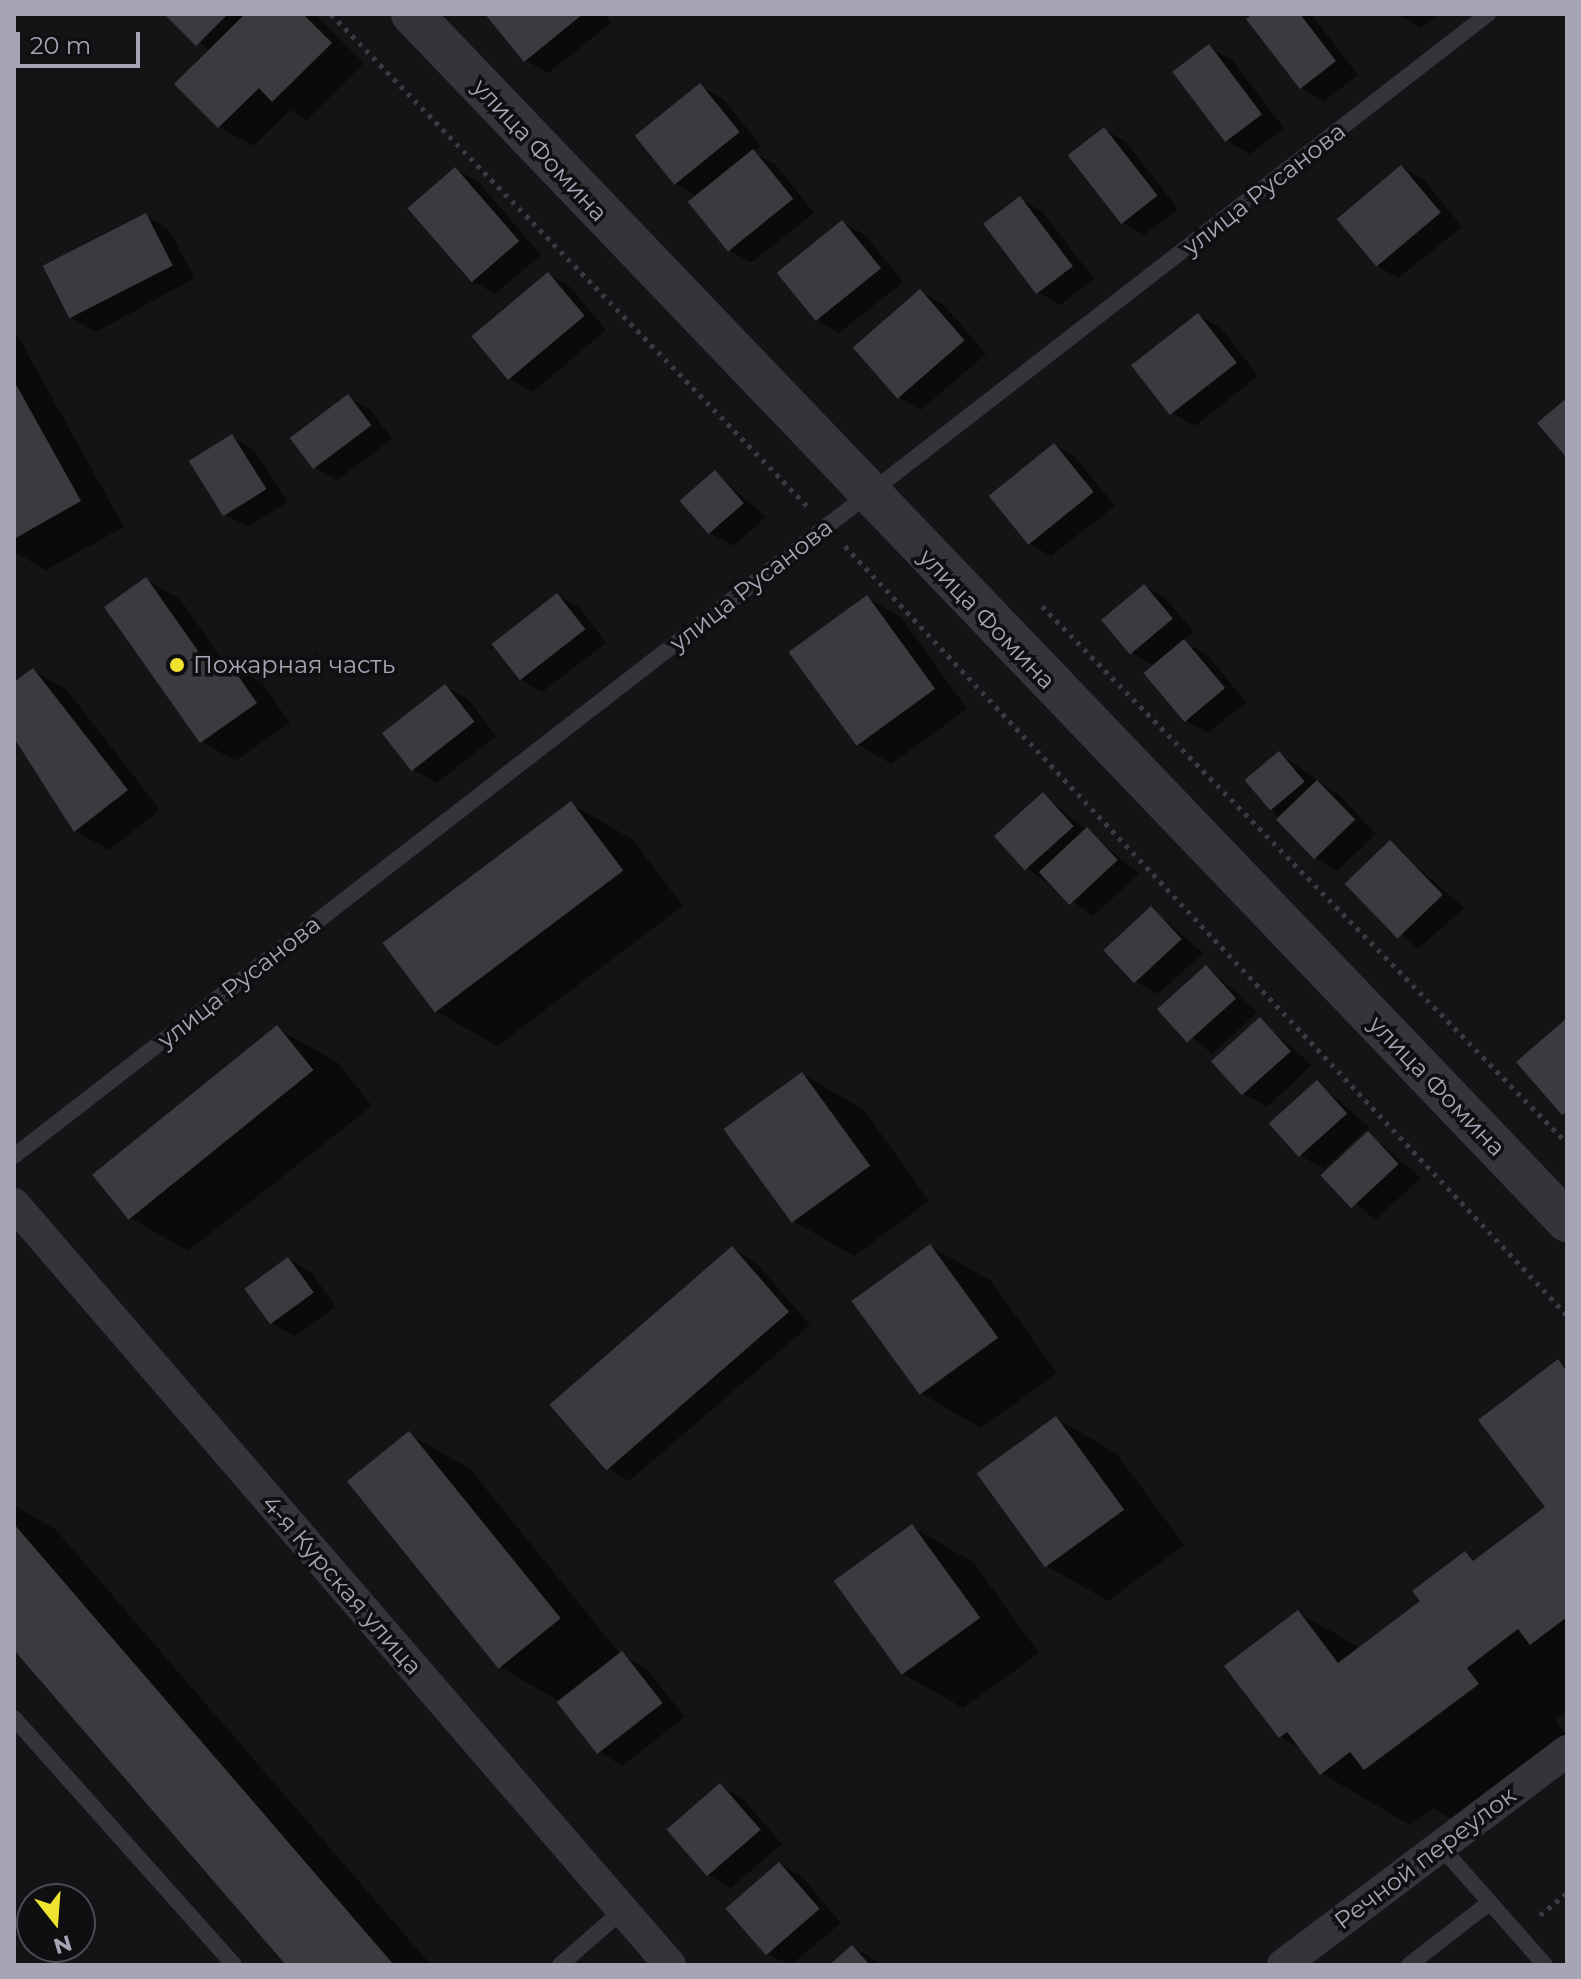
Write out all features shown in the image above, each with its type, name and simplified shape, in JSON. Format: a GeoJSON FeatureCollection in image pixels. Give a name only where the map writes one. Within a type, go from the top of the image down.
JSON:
{"type":"FeatureCollection","features":[{"type":"Feature","properties":{"kind":"street","name":"улица Фомина"},"geometry":{"type":"LineString","coordinates":[[412,14],[869,496],[1567,1221]]}},
{"type":"Feature","properties":{"kind":"street","name":"4-я Курская улица"},"geometry":{"type":"LineString","coordinates":[[14,1204],[670,1965]]}},
{"type":"Feature","properties":{"kind":"street","name":"Речной переулок"},"geometry":{"type":"LineString","coordinates":[[1283,1965],[1567,1751]]}},
{"type":"Feature","properties":{"kind":"lane","name":"улица Русанова"},"geometry":{"type":"LineString","coordinates":[[14,1156],[1488,14]]}},
{"type":"Feature","properties":{"kind":"lane"},"geometry":{"type":"LineString","coordinates":[[14,1718],[234,1965]]}},
{"type":"Feature","properties":{"kind":"lane"},"geometry":{"type":"LineString","coordinates":[[1441,1847],[1545,1965]]}},
{"type":"Feature","properties":{"kind":"lane"},"geometry":{"type":"LineString","coordinates":[[1409,1965],[1489,1903]]}},
{"type":"Feature","properties":{"kind":"lane"},"geometry":{"type":"LineString","coordinates":[[560,1965],[622,1911]]}},
{"type":"Feature","properties":{"kind":"path"},"geometry":{"type":"LineString","coordinates":[[331,14],[827,526],[1567,1315]]}},
{"type":"Feature","properties":{"kind":"path"},"geometry":{"type":"LineString","coordinates":[[1039,603],[1567,1143]]}},
{"type":"Feature","properties":{"kind":"building"},"geometry":{"type":"Polygon","coordinates":[[[164,14],[228,14],[196,46],[164,14]]]}},
{"type":"Feature","properties":{"kind":"building"},"geometry":{"type":"Polygon","coordinates":[[[245,14],[303,14],[332,43],[272,102],[259,88],[218,128],[174,84],[245,14]]]}},
{"type":"Feature","properties":{"kind":"building"},"geometry":{"type":"Polygon","coordinates":[[[485,14],[583,14],[524,62],[485,14]]]}},
{"type":"Feature","properties":{"kind":"building"},"geometry":{"type":"Polygon","coordinates":[[[1253,14],[1300,14],[1336,61],[1300,89],[1246,19],[1253,14]]]}},
{"type":"Feature","properties":{"kind":"building"},"geometry":{"type":"Polygon","coordinates":[[[1209,44],[1262,114],[1225,142],[1172,72],[1209,44]]]}},
{"type":"Feature","properties":{"kind":"building"},"geometry":{"type":"Polygon","coordinates":[[[700,83],[740,132],[674,185],[635,136],[700,83]]]}},
{"type":"Feature","properties":{"kind":"building"},"geometry":{"type":"Polygon","coordinates":[[[1104,127],[1158,196],[1121,224],[1068,155],[1104,127]]]}},
{"type":"Feature","properties":{"kind":"building"},"geometry":{"type":"Polygon","coordinates":[[[753,149],[793,199],[728,252],[688,202],[753,149]]]}},
{"type":"Feature","properties":{"kind":"building"},"geometry":{"type":"Polygon","coordinates":[[[1401,165],[1441,212],[1377,266],[1337,219],[1401,165]]]}},
{"type":"Feature","properties":{"kind":"building"},"geometry":{"type":"Polygon","coordinates":[[[455,167],[519,241],[472,282],[407,208],[455,167]]]}},
{"type":"Feature","properties":{"kind":"building"},"geometry":{"type":"Polygon","coordinates":[[[1020,196],[1073,266],[1036,294],[983,224],[1020,196]]]}},
{"type":"Feature","properties":{"kind":"building"},"geometry":{"type":"Polygon","coordinates":[[[146,213],[173,266],[69,318],[43,266],[146,213]]]}},
{"type":"Feature","properties":{"kind":"building"},"geometry":{"type":"Polygon","coordinates":[[[842,220],[881,268],[816,321],[777,273],[842,220]]]}},
{"type":"Feature","properties":{"kind":"building"},"geometry":{"type":"Polygon","coordinates":[[[548,272],[585,316],[508,380],[471,336],[548,272]]]}},
{"type":"Feature","properties":{"kind":"building"},"geometry":{"type":"Polygon","coordinates":[[[920,289],[965,340],[897,399],[853,347],[920,289]]]}},
{"type":"Feature","properties":{"kind":"building"},"geometry":{"type":"Polygon","coordinates":[[[1198,313],[1237,363],[1170,415],[1131,365],[1198,313]]]}},
{"type":"Feature","properties":{"kind":"building"},"geometry":{"type":"Polygon","coordinates":[[[14,381],[81,501],[14,539],[14,381]]]}},
{"type":"Feature","properties":{"kind":"building"},"geometry":{"type":"Polygon","coordinates":[[[348,394],[371,425],[313,469],[290,438],[348,394]]]}},
{"type":"Feature","properties":{"kind":"building"},"geometry":{"type":"Polygon","coordinates":[[[1567,398],[1567,458],[1537,423],[1567,398]]]}},
{"type":"Feature","properties":{"kind":"building"},"geometry":{"type":"Polygon","coordinates":[[[232,434],[266,489],[223,516],[189,461],[232,434]]]}},
{"type":"Feature","properties":{"kind":"building"},"geometry":{"type":"Polygon","coordinates":[[[1054,443],[1094,492],[1028,545],[989,496],[1054,443]]]}},
{"type":"Feature","properties":{"kind":"building"},"geometry":{"type":"Polygon","coordinates":[[[715,470],[744,503],[708,534],[680,501],[715,470]]]}},
{"type":"Feature","properties":{"kind":"building","name":"Пожарная часть"},"geometry":{"type":"Polygon","coordinates":[[[146,577],[212,671],[227,660],[257,703],[200,743],[104,607],[146,577]]]}},
{"type":"Feature","properties":{"kind":"building"},"geometry":{"type":"Polygon","coordinates":[[[1144,584],[1173,618],[1130,654],[1101,620],[1144,584]]]}},
{"type":"Feature","properties":{"kind":"building"},"geometry":{"type":"Polygon","coordinates":[[[557,593],[585,629],[520,680],[492,644],[557,593]]]}},
{"type":"Feature","properties":{"kind":"building"},"geometry":{"type":"Polygon","coordinates":[[[867,595],[935,689],[857,746],[789,652],[867,595]]]}},
{"type":"Feature","properties":{"kind":"building"},"geometry":{"type":"Polygon","coordinates":[[[1184,639],[1225,688],[1185,722],[1143,673],[1184,639]]]}},
{"type":"Feature","properties":{"kind":"building"},"geometry":{"type":"Polygon","coordinates":[[[33,668],[128,790],[74,832],[14,738],[14,682],[33,668]]]}},
{"type":"Feature","properties":{"kind":"building"},"geometry":{"type":"Polygon","coordinates":[[[445,684],[475,722],[412,771],[382,733],[445,684]]]}},
{"type":"Feature","properties":{"kind":"building"},"geometry":{"type":"Polygon","coordinates":[[[1279,751],[1305,782],[1270,811],[1245,780],[1279,751]]]}},
{"type":"Feature","properties":{"kind":"building"},"geometry":{"type":"Polygon","coordinates":[[[1317,780],[1355,820],[1314,859],[1276,820],[1317,780]]]}},
{"type":"Feature","properties":{"kind":"building"},"geometry":{"type":"Polygon","coordinates":[[[1043,792],[1074,826],[1025,870],[994,836],[1043,792]]]}},
{"type":"Feature","properties":{"kind":"building"},"geometry":{"type":"Polygon","coordinates":[[[571,801],[623,870],[435,1013],[383,943],[571,801]]]}},
{"type":"Feature","properties":{"kind":"building"},"geometry":{"type":"Polygon","coordinates":[[[1087,827],[1118,860],[1069,905],[1039,872],[1087,827]]]}},
{"type":"Feature","properties":{"kind":"building"},"geometry":{"type":"Polygon","coordinates":[[[1390,840],[1443,895],[1397,938],[1345,884],[1390,840]]]}},
{"type":"Feature","properties":{"kind":"building"},"geometry":{"type":"Polygon","coordinates":[[[1151,906],[1182,939],[1134,983],[1103,950],[1151,906]]]}},
{"type":"Feature","properties":{"kind":"building"},"geometry":{"type":"Polygon","coordinates":[[[1206,965],[1236,998],[1187,1043],[1157,1009],[1206,965]]]}},
{"type":"Feature","properties":{"kind":"building"},"geometry":{"type":"Polygon","coordinates":[[[1260,1017],[1291,1051],[1242,1095],[1211,1061],[1260,1017]]]}},
{"type":"Feature","properties":{"kind":"building"},"geometry":{"type":"Polygon","coordinates":[[[1567,1018],[1567,1111],[1562,1115],[1516,1062],[1567,1018]]]}},
{"type":"Feature","properties":{"kind":"building"},"geometry":{"type":"Polygon","coordinates":[[[277,1025],[314,1070],[129,1220],[92,1175],[277,1025]]]}},
{"type":"Feature","properties":{"kind":"building"},"geometry":{"type":"Polygon","coordinates":[[[802,1072],[870,1166],[792,1223],[724,1129],[802,1072]]]}},
{"type":"Feature","properties":{"kind":"building"},"geometry":{"type":"Polygon","coordinates":[[[1317,1080],[1347,1113],[1299,1157],[1269,1123],[1317,1080]]]}},
{"type":"Feature","properties":{"kind":"building"},"geometry":{"type":"Polygon","coordinates":[[[1368,1131],[1399,1164],[1351,1208],[1320,1175],[1368,1131]]]}},
{"type":"Feature","properties":{"kind":"building"},"geometry":{"type":"Polygon","coordinates":[[[930,1244],[998,1338],[920,1395],[852,1301],[930,1244]]]}},
{"type":"Feature","properties":{"kind":"building"},"geometry":{"type":"Polygon","coordinates":[[[732,1246],[789,1312],[606,1470],[549,1405],[732,1246]]]}},
{"type":"Feature","properties":{"kind":"building"},"geometry":{"type":"Polygon","coordinates":[[[288,1257],[314,1293],[270,1324],[244,1289],[288,1257]]]}},
{"type":"Feature","properties":{"kind":"building"},"geometry":{"type":"Polygon","coordinates":[[[1558,1359],[1567,1372],[1567,1617],[1530,1645],[1518,1629],[1467,1668],[1479,1684],[1364,1770],[1350,1752],[1320,1775],[1287,1732],[1279,1738],[1224,1666],[1298,1610],[1338,1663],[1420,1601],[1412,1591],[1465,1551],[1473,1561],[1545,1507],[1478,1420],[1558,1359]]]}},
{"type":"Feature","properties":{"kind":"building"},"geometry":{"type":"Polygon","coordinates":[[[1056,1416],[1124,1510],[1045,1567],[977,1474],[1056,1416]]]}},
{"type":"Feature","properties":{"kind":"building"},"geometry":{"type":"Polygon","coordinates":[[[409,1431],[561,1618],[498,1669],[347,1481],[409,1431]]]}},
{"type":"Feature","properties":{"kind":"building"},"geometry":{"type":"Polygon","coordinates":[[[14,1524],[394,1965],[286,1965],[14,1650],[14,1524]]]}},
{"type":"Feature","properties":{"kind":"building"},"geometry":{"type":"Polygon","coordinates":[[[912,1524],[980,1618],[902,1675],[834,1581],[912,1524]]]}},
{"type":"Feature","properties":{"kind":"building"},"geometry":{"type":"Polygon","coordinates":[[[622,1651],[663,1703],[597,1754],[557,1702],[622,1651]]]}},
{"type":"Feature","properties":{"kind":"building"},"geometry":{"type":"Polygon","coordinates":[[[720,1783],[761,1830],[707,1876],[666,1830],[720,1783]]]}},
{"type":"Feature","properties":{"kind":"building"},"geometry":{"type":"Polygon","coordinates":[[[779,1862],[820,1909],[766,1955],[725,1909],[779,1862]]]}},
{"type":"Feature","properties":{"kind":"building"},"geometry":{"type":"Polygon","coordinates":[[[852,1945],[870,1965],[829,1965],[852,1945]]]}},
{"type":"Feature","properties":{"kind":"place","name":"Пожарная часть"},"geometry":{"type":"Point","coordinates":[177,665]}}]}
